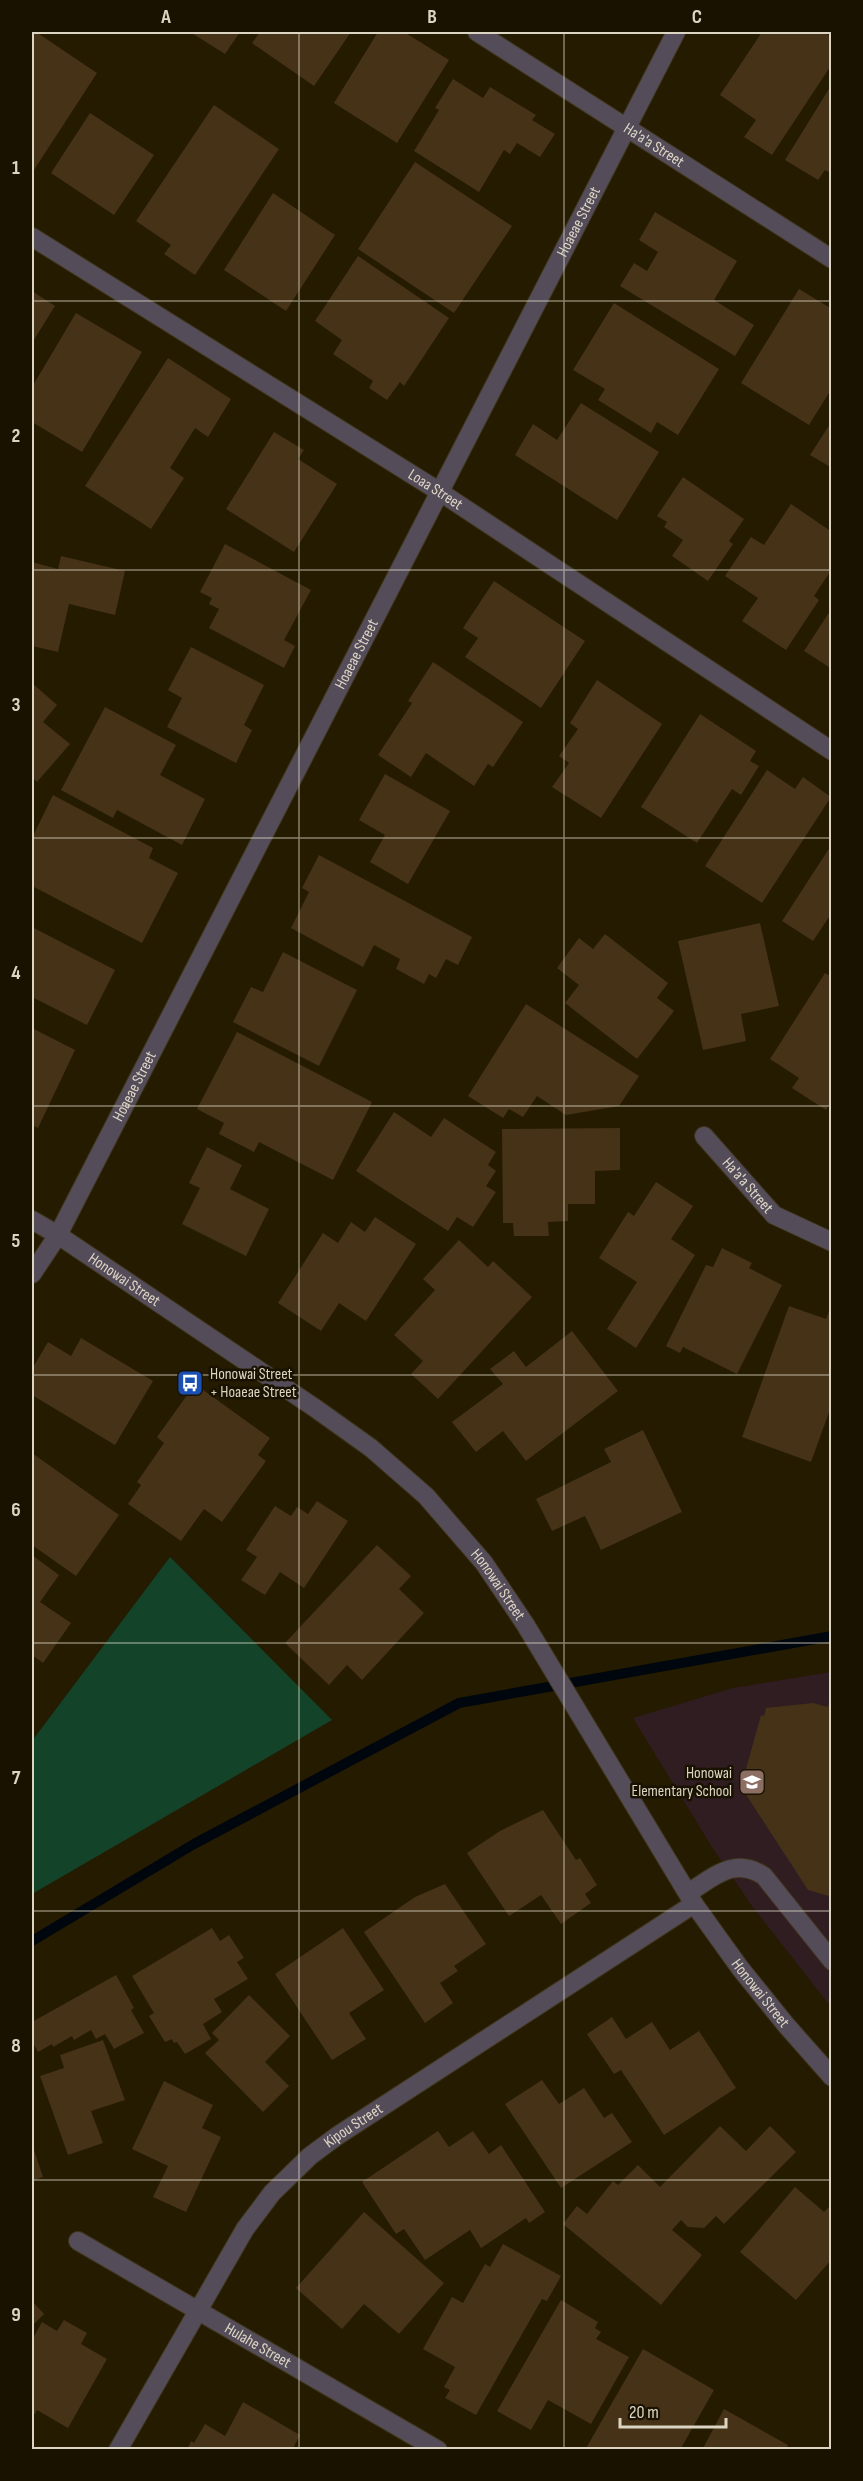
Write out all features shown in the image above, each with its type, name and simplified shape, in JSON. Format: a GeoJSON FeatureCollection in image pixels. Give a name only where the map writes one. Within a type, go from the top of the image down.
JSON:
{"type":"FeatureCollection","features":[{"type":"Feature","properties":{"kind":"street","name":"Ha'a'a Street"},"geometry":{"type":"LineString","coordinates":[[477,32],[831,259]]}},
{"type":"Feature","properties":{"kind":"street","name":"Hoaeae Street"},"geometry":{"type":"LineString","coordinates":[[32,1274],[58,1235],[676,32]]}},
{"type":"Feature","properties":{"kind":"street","name":"Loaa Street"},"geometry":{"type":"LineString","coordinates":[[32,237],[440,492],[831,751]]}},
{"type":"Feature","properties":{"kind":"street","name":"Ha'a'a Street"},"geometry":{"type":"LineString","coordinates":[[704,1136],[774,1215],[831,1242]]}},
{"type":"Feature","properties":{"kind":"street","name":"Honowai Street"},"geometry":{"type":"LineString","coordinates":[[32,1220],[58,1235],[371,1448],[426,1496],[484,1563],[525,1624],[691,1899],[759,1992],[831,2077]]}},
{"type":"Feature","properties":{"kind":"street","name":"Kipou Street"},"geometry":{"type":"LineString","coordinates":[[118,2450],[245,2229],[272,2193],[310,2156],[337,2136],[691,1899],[732,1867],[753,1869],[764,1876],[831,1961]]}},
{"type":"Feature","properties":{"kind":"street","name":"Hulahe Street"},"geometry":{"type":"LineString","coordinates":[[78,2241],[438,2450]]}},
{"type":"Feature","properties":{"kind":"shaded area","name":"Honowai Elementary School"},"geometry":{"type":"Polygon","coordinates":[[[831,1672],[831,2007],[752,1906],[712,1847],[633,1718],[733,1688],[831,1672]]]}},
{"type":"Feature","properties":{"kind":"green space"},"geometry":{"type":"Polygon","coordinates":[[[170,1557],[332,1720],[32,1894],[32,1741],[170,1557]]]}},
{"type":"Feature","properties":{"kind":"building"},"geometry":{"type":"Polygon","coordinates":[[[32,32],[36,32],[97,73],[32,173],[32,32]]]}},
{"type":"Feature","properties":{"kind":"building"},"geometry":{"type":"Polygon","coordinates":[[[190,32],[240,32],[225,54],[190,32]]]}},
{"type":"Feature","properties":{"kind":"building"},"geometry":{"type":"Polygon","coordinates":[[[260,32],[351,32],[314,86],[252,43],[260,32]]]}},
{"type":"Feature","properties":{"kind":"building"},"geometry":{"type":"Polygon","coordinates":[[[378,32],[404,32],[449,60],[397,143],[334,103],[378,32]]]}},
{"type":"Feature","properties":{"kind":"building"},"geometry":{"type":"Polygon","coordinates":[[[762,32],[823,32],[832,37],[832,64],[772,155],[744,137],[756,120],[720,95],[762,32]]]}},
{"type":"Feature","properties":{"kind":"building"},"geometry":{"type":"Polygon","coordinates":[[[453,79],[483,98],[490,87],[536,115],[532,120],[555,134],[540,157],[517,143],[510,154],[504,150],[479,192],[414,151],[439,110],[435,108],[453,79]]]}},
{"type":"Feature","properties":{"kind":"building"},"geometry":{"type":"Polygon","coordinates":[[[832,84],[832,174],[825,170],[818,180],[785,160],[832,84]]]}},
{"type":"Feature","properties":{"kind":"building"},"geometry":{"type":"Polygon","coordinates":[[[214,105],[279,149],[195,275],[164,254],[171,245],[136,221],[214,105]]]}},
{"type":"Feature","properties":{"kind":"building"},"geometry":{"type":"Polygon","coordinates":[[[90,113],[154,155],[114,215],[51,173],[90,113]]]}},
{"type":"Feature","properties":{"kind":"building"},"geometry":{"type":"Polygon","coordinates":[[[415,162],[512,226],[454,313],[358,249],[415,162]]]}},
{"type":"Feature","properties":{"kind":"building"},"geometry":{"type":"Polygon","coordinates":[[[273,193],[335,235],[286,311],[224,270],[273,193]]]}},
{"type":"Feature","properties":{"kind":"building"},"geometry":{"type":"Polygon","coordinates":[[[655,212],[737,261],[714,300],[754,325],[735,356],[620,286],[634,263],[647,271],[658,252],[639,240],[655,212]]]}},
{"type":"Feature","properties":{"kind":"building"},"geometry":{"type":"Polygon","coordinates":[[[358,256],[449,318],[404,386],[400,382],[387,400],[369,388],[373,381],[333,354],[342,340],[315,321],[358,256]]]}},
{"type":"Feature","properties":{"kind":"building"},"geometry":{"type":"Polygon","coordinates":[[[799,289],[832,309],[832,388],[809,425],[741,383],[799,289]]]}},
{"type":"Feature","properties":{"kind":"building"},"geometry":{"type":"Polygon","coordinates":[[[32,291],[55,306],[32,343],[32,291]]]}},
{"type":"Feature","properties":{"kind":"building"},"geometry":{"type":"Polygon","coordinates":[[[614,303],[719,369],[678,435],[657,422],[651,433],[598,400],[605,389],[573,370],[614,303]]]}},
{"type":"Feature","properties":{"kind":"building"},"geometry":{"type":"Polygon","coordinates":[[[76,313],[142,352],[82,452],[32,422],[32,387],[76,313]]]}},
{"type":"Feature","properties":{"kind":"building"},"geometry":{"type":"Polygon","coordinates":[[[168,358],[231,399],[208,437],[195,428],[170,468],[184,478],[151,529],[85,486],[168,358]]]}},
{"type":"Feature","properties":{"kind":"building"},"geometry":{"type":"Polygon","coordinates":[[[581,403],[659,452],[617,520],[515,455],[533,424],[557,440],[581,403]]]}},
{"type":"Feature","properties":{"kind":"building"},"geometry":{"type":"Polygon","coordinates":[[[832,421],[832,468],[810,455],[832,421]]]}},
{"type":"Feature","properties":{"kind":"building"},"geometry":{"type":"Polygon","coordinates":[[[274,432],[304,450],[298,459],[337,484],[294,552],[226,509],[274,432]]]}},
{"type":"Feature","properties":{"kind":"building"},"geometry":{"type":"Polygon","coordinates":[[[683,477],[744,519],[729,541],[733,544],[708,581],[672,556],[683,540],[664,527],[667,522],[657,516],[683,477]]]}},
{"type":"Feature","properties":{"kind":"building"},"geometry":{"type":"Polygon","coordinates":[[[791,504],[832,532],[832,569],[814,596],[819,600],[786,650],[742,621],[758,598],[725,576],[751,537],[764,545],[791,504]]]}},
{"type":"Feature","properties":{"kind":"building"},"geometry":{"type":"Polygon","coordinates":[[[225,544],[311,590],[284,640],[295,646],[284,668],[209,628],[219,609],[209,604],[212,598],[200,592],[225,544]]]}},
{"type":"Feature","properties":{"kind":"building"},"geometry":{"type":"Polygon","coordinates":[[[61,556],[125,571],[115,615],[69,604],[58,652],[32,646],[32,562],[58,569],[61,556]]]}},
{"type":"Feature","properties":{"kind":"building"},"geometry":{"type":"Polygon","coordinates":[[[494,581],[585,641],[541,708],[465,657],[478,638],[463,628],[494,581]]]}},
{"type":"Feature","properties":{"kind":"building"},"geometry":{"type":"Polygon","coordinates":[[[832,608],[832,669],[804,651],[832,608]]]}},
{"type":"Feature","properties":{"kind":"building"},"geometry":{"type":"Polygon","coordinates":[[[191,647],[264,685],[244,725],[252,730],[236,763],[167,727],[182,698],[168,690],[191,647]]]}},
{"type":"Feature","properties":{"kind":"building"},"geometry":{"type":"Polygon","coordinates":[[[433,662],[523,722],[493,767],[488,764],[474,786],[426,753],[411,777],[378,755],[412,703],[408,701],[433,662]]]}},
{"type":"Feature","properties":{"kind":"building"},"geometry":{"type":"Polygon","coordinates":[[[597,680],[662,724],[601,818],[552,787],[569,763],[559,756],[578,729],[570,723],[597,680]]]}},
{"type":"Feature","properties":{"kind":"building"},"geometry":{"type":"Polygon","coordinates":[[[32,683],[57,705],[43,722],[70,744],[37,782],[32,777],[32,683]]]}},
{"type":"Feature","properties":{"kind":"building"},"geometry":{"type":"Polygon","coordinates":[[[105,707],[176,745],[160,775],[205,799],[182,845],[117,810],[113,818],[61,790],[105,707]]]}},
{"type":"Feature","properties":{"kind":"building"},"geometry":{"type":"Polygon","coordinates":[[[700,714],[756,751],[750,761],[759,766],[741,795],[732,789],[697,843],[641,807],[700,714]]]}},
{"type":"Feature","properties":{"kind":"building"},"geometry":{"type":"Polygon","coordinates":[[[767,770],[795,789],[803,777],[831,797],[762,903],[705,866],[767,770]]]}},
{"type":"Feature","properties":{"kind":"building"},"geometry":{"type":"Polygon","coordinates":[[[385,774],[450,811],[408,884],[370,862],[385,835],[359,820],[385,774]]]}},
{"type":"Feature","properties":{"kind":"building"},"geometry":{"type":"Polygon","coordinates":[[[53,795],[153,848],[149,858],[178,873],[142,943],[32,886],[32,838],[53,795]]]}},
{"type":"Feature","properties":{"kind":"building"},"geometry":{"type":"Polygon","coordinates":[[[832,844],[832,919],[829,917],[813,941],[782,921],[832,844]]]}},
{"type":"Feature","properties":{"kind":"building"},"geometry":{"type":"Polygon","coordinates":[[[319,855],[472,937],[458,965],[446,959],[436,978],[429,974],[424,984],[396,969],[400,959],[374,945],[363,967],[291,928],[309,892],[302,888],[319,855]]]}},
{"type":"Feature","properties":{"kind":"building"},"geometry":{"type":"Polygon","coordinates":[[[760,923],[779,1006],[741,1014],[746,1041],[703,1050],[678,941],[760,923]]]}},
{"type":"Feature","properties":{"kind":"building"},"geometry":{"type":"Polygon","coordinates":[[[32,927],[115,970],[87,1025],[32,997],[32,927]]]}},
{"type":"Feature","properties":{"kind":"building"},"geometry":{"type":"Polygon","coordinates":[[[605,934],[668,983],[657,998],[674,1011],[637,1059],[565,1003],[579,985],[557,968],[579,938],[593,949],[605,934]]]}},
{"type":"Feature","properties":{"kind":"building"},"geometry":{"type":"Polygon","coordinates":[[[283,952],[357,990],[319,1066],[233,1022],[251,987],[263,992],[283,952]]]}},
{"type":"Feature","properties":{"kind":"building"},"geometry":{"type":"Polygon","coordinates":[[[825,973],[832,977],[832,1100],[826,1110],[792,1088],[799,1078],[770,1059],[825,973]]]}},
{"type":"Feature","properties":{"kind":"building"},"geometry":{"type":"Polygon","coordinates":[[[526,1004],[639,1076],[619,1106],[566,1115],[537,1096],[523,1117],[509,1109],[503,1118],[468,1096],[526,1004]]]}},
{"type":"Feature","properties":{"kind":"building"},"geometry":{"type":"Polygon","coordinates":[[[32,1028],[75,1050],[38,1128],[32,1125],[32,1028]]]}},
{"type":"Feature","properties":{"kind":"building"},"geometry":{"type":"Polygon","coordinates":[[[237,1032],[372,1102],[333,1180],[259,1142],[254,1152],[219,1134],[224,1123],[197,1109],[237,1032]]]}},
{"type":"Feature","properties":{"kind":"building"},"geometry":{"type":"Polygon","coordinates":[[[394,1112],[431,1137],[444,1118],[496,1152],[488,1165],[496,1171],[486,1186],[496,1192],[473,1227],[457,1217],[448,1231],[356,1171],[394,1112]]]}},
{"type":"Feature","properties":{"kind":"building"},"geometry":{"type":"Polygon","coordinates":[[[620,1128],[620,1170],[595,1171],[595,1204],[568,1204],[568,1221],[548,1222],[549,1236],[514,1236],[513,1223],[503,1223],[502,1129],[620,1128]]]}},
{"type":"Feature","properties":{"kind":"building"},"geometry":{"type":"Polygon","coordinates":[[[207,1147],[242,1165],[230,1189],[269,1209],[246,1256],[182,1224],[200,1188],[189,1183],[207,1147]]]}},
{"type":"Feature","properties":{"kind":"building"},"geometry":{"type":"Polygon","coordinates":[[[656,1182],[693,1206],[671,1239],[695,1255],[636,1348],[607,1329],[637,1282],[599,1258],[628,1212],[634,1216],[656,1182]]]}},
{"type":"Feature","properties":{"kind":"building"},"geometry":{"type":"Polygon","coordinates":[[[375,1217],[416,1244],[366,1321],[339,1303],[321,1331],[278,1303],[323,1233],[338,1243],[351,1222],[365,1232],[375,1217]]]}},
{"type":"Feature","properties":{"kind":"building"},"geometry":{"type":"Polygon","coordinates":[[[459,1240],[488,1267],[493,1261],[532,1297],[438,1399],[411,1374],[423,1361],[394,1335],[435,1290],[423,1279],[459,1240]]]}},
{"type":"Feature","properties":{"kind":"building"},"geometry":{"type":"Polygon","coordinates":[[[722,1248],[752,1263],[749,1268],[782,1285],[737,1374],[683,1347],[680,1353],[666,1346],[706,1265],[713,1267],[722,1248]]]}},
{"type":"Feature","properties":{"kind":"building"},"geometry":{"type":"Polygon","coordinates":[[[832,1304],[832,1404],[811,1462],[742,1437],[789,1306],[826,1319],[832,1304]]]}},
{"type":"Feature","properties":{"kind":"building"},"geometry":{"type":"Polygon","coordinates":[[[572,1331],[618,1391],[526,1461],[503,1431],[476,1452],[452,1422],[503,1384],[490,1369],[514,1351],[526,1367],[572,1331]]]}},
{"type":"Feature","properties":{"kind":"building"},"geometry":{"type":"Polygon","coordinates":[[[81,1338],[153,1381],[115,1445],[32,1395],[32,1369],[48,1342],[71,1356],[81,1338]]]}},
{"type":"Feature","properties":{"kind":"building"},"geometry":{"type":"Polygon","coordinates":[[[195,1384],[270,1438],[258,1455],[266,1461],[222,1522],[204,1509],[181,1541],[128,1504],[141,1485],[137,1482],[164,1443],[157,1437],[195,1384]]]}},
{"type":"Feature","properties":{"kind":"building"},"geometry":{"type":"Polygon","coordinates":[[[643,1430],[682,1512],[601,1550],[585,1516],[552,1531],[536,1499],[611,1462],[604,1449],[643,1430]]]}},
{"type":"Feature","properties":{"kind":"building"},"geometry":{"type":"Polygon","coordinates":[[[32,1453],[119,1515],[76,1576],[32,1545],[32,1453]]]}},
{"type":"Feature","properties":{"kind":"building"},"geometry":{"type":"Polygon","coordinates":[[[317,1501],[348,1521],[304,1588],[280,1572],[265,1595],[241,1580],[257,1557],[246,1550],[275,1506],[291,1516],[297,1507],[308,1514],[317,1501]]]}},
{"type":"Feature","properties":{"kind":"building"},"geometry":{"type":"Polygon","coordinates":[[[377,1545],[411,1576],[399,1589],[424,1613],[362,1680],[347,1665],[329,1685],[285,1643],[377,1545]]]}},
{"type":"Feature","properties":{"kind":"building"},"geometry":{"type":"Polygon","coordinates":[[[32,1555],[59,1575],[40,1602],[71,1623],[43,1663],[32,1655],[32,1555]]]}},
{"type":"Feature","properties":{"kind":"building"},"geometry":{"type":"Polygon","coordinates":[[[813,1703],[828,1707],[829,1703],[832,1704],[832,1897],[808,1890],[741,1787],[761,1715],[764,1716],[766,1708],[813,1703]]]}},
{"type":"Feature","properties":{"kind":"building"},"geometry":{"type":"Polygon","coordinates":[[[543,1810],[576,1860],[580,1858],[597,1885],[585,1894],[591,1903],[561,1924],[541,1895],[509,1916],[467,1853],[500,1831],[543,1810]]]}},
{"type":"Feature","properties":{"kind":"building"},"geometry":{"type":"Polygon","coordinates":[[[445,1884],[486,1944],[454,1966],[458,1971],[440,1983],[453,2003],[425,2023],[364,1932],[415,1897],[445,1884]]]}},
{"type":"Feature","properties":{"kind":"building"},"geometry":{"type":"Polygon","coordinates":[[[212,1928],[220,1941],[229,1935],[244,1958],[237,1962],[248,1979],[214,1999],[222,2012],[203,2024],[211,2039],[185,2054],[177,2042],[174,2043],[172,2039],[165,2042],[149,2016],[154,2013],[132,1976],[212,1928]]]}},
{"type":"Feature","properties":{"kind":"building"},"geometry":{"type":"Polygon","coordinates":[[[343,1928],[384,1990],[349,2013],[366,2039],[332,2060],[275,1974],[343,1928]]]}},
{"type":"Feature","properties":{"kind":"building"},"geometry":{"type":"Polygon","coordinates":[[[116,1975],[134,2008],[131,2010],[144,2033],[114,2049],[105,2034],[96,2039],[91,2030],[74,2040],[72,2036],[53,2047],[52,2044],[38,2052],[32,2041],[32,2022],[116,1975]]]}},
{"type":"Feature","properties":{"kind":"building"},"geometry":{"type":"Polygon","coordinates":[[[249,1995],[290,2036],[265,2062],[289,2086],[263,2112],[205,2053],[219,2040],[212,2033],[249,1995]]]}},
{"type":"Feature","properties":{"kind":"building"},"geometry":{"type":"Polygon","coordinates":[[[612,2017],[626,2039],[652,2022],[670,2050],[699,2031],[736,2088],[664,2135],[621,2070],[614,2074],[587,2034],[612,2017]]]}},
{"type":"Feature","properties":{"kind":"building"},"geometry":{"type":"Polygon","coordinates":[[[103,2040],[125,2100],[91,2111],[103,2143],[68,2155],[40,2076],[64,2068],[60,2055],[103,2040]]]}},
{"type":"Feature","properties":{"kind":"building"},"geometry":{"type":"Polygon","coordinates":[[[542,2080],[559,2104],[584,2088],[604,2118],[612,2113],[632,2142],[561,2188],[505,2104],[542,2080]]]}},
{"type":"Feature","properties":{"kind":"building"},"geometry":{"type":"Polygon","coordinates":[[[164,2081],[213,2105],[202,2128],[221,2137],[186,2212],[153,2197],[168,2166],[132,2149],[164,2081]]]}},
{"type":"Feature","properties":{"kind":"building"},"geometry":{"type":"Polygon","coordinates":[[[720,2126],[746,2151],[770,2126],[796,2152],[724,2224],[716,2216],[704,2228],[688,2227],[681,2220],[672,2230],[702,2255],[661,2305],[563,2224],[577,2206],[587,2214],[613,2181],[618,2185],[638,2165],[660,2187],[720,2126]]]}},
{"type":"Feature","properties":{"kind":"building"},"geometry":{"type":"Polygon","coordinates":[[[438,2131],[449,2147],[473,2131],[489,2154],[501,2145],[545,2212],[529,2223],[526,2218],[481,2248],[470,2230],[425,2260],[404,2229],[396,2234],[362,2182],[438,2131]]]}},
{"type":"Feature","properties":{"kind":"building"},"geometry":{"type":"Polygon","coordinates":[[[32,2144],[43,2177],[32,2181],[32,2144]]]}},
{"type":"Feature","properties":{"kind":"building"},"geometry":{"type":"Polygon","coordinates":[[[795,2187],[824,2212],[832,2204],[832,2259],[796,2300],[740,2252],[795,2187]]]}},
{"type":"Feature","properties":{"kind":"building"},"geometry":{"type":"Polygon","coordinates":[[[364,2212],[444,2283],[399,2334],[364,2304],[342,2329],[296,2288],[364,2212]]]}},
{"type":"Feature","properties":{"kind":"building"},"geometry":{"type":"Polygon","coordinates":[[[503,2244],[561,2276],[547,2301],[542,2299],[476,2415],[445,2398],[450,2390],[444,2387],[455,2367],[423,2349],[452,2297],[463,2303],[485,2264],[490,2267],[503,2244]]]}},
{"type":"Feature","properties":{"kind":"building"},"geometry":{"type":"Polygon","coordinates":[[[561,2300],[598,2322],[595,2328],[601,2332],[596,2339],[629,2357],[591,2424],[548,2400],[531,2430],[497,2411],[561,2300]]]}},
{"type":"Feature","properties":{"kind":"building"},"geometry":{"type":"Polygon","coordinates":[[[32,2301],[44,2314],[32,2326],[32,2301]]]}},
{"type":"Feature","properties":{"kind":"building"},"geometry":{"type":"Polygon","coordinates":[[[64,2320],[87,2333],[81,2344],[107,2359],[68,2428],[37,2410],[35,2414],[32,2412],[32,2340],[42,2322],[57,2331],[64,2320]]]}},
{"type":"Feature","properties":{"kind":"building"},"geometry":{"type":"Polygon","coordinates":[[[643,2349],[714,2390],[680,2450],[585,2450],[643,2349]]]}},
{"type":"Feature","properties":{"kind":"building"},"geometry":{"type":"Polygon","coordinates":[[[243,2402],[300,2435],[292,2450],[187,2450],[191,2441],[194,2443],[205,2424],[225,2436],[243,2402]]]}},
{"type":"Feature","properties":{"kind":"building"},"geometry":{"type":"Polygon","coordinates":[[[724,2409],[788,2445],[786,2450],[702,2450],[724,2409]]]}},
{"type":"Feature","properties":{"kind":"waterway"},"geometry":{"type":"LineString","coordinates":[[32,1941],[194,1844],[459,1703],[832,1636]]}},
{"type":"Feature","properties":{"kind":"place","name":"Honowai Street + Hoaeae Street"},"geometry":{"type":"Point","coordinates":[190,1383]}},
{"type":"Feature","properties":{"kind":"place","name":"Honowai Elementary School"},"geometry":{"type":"Point","coordinates":[752,1782]}}]}
